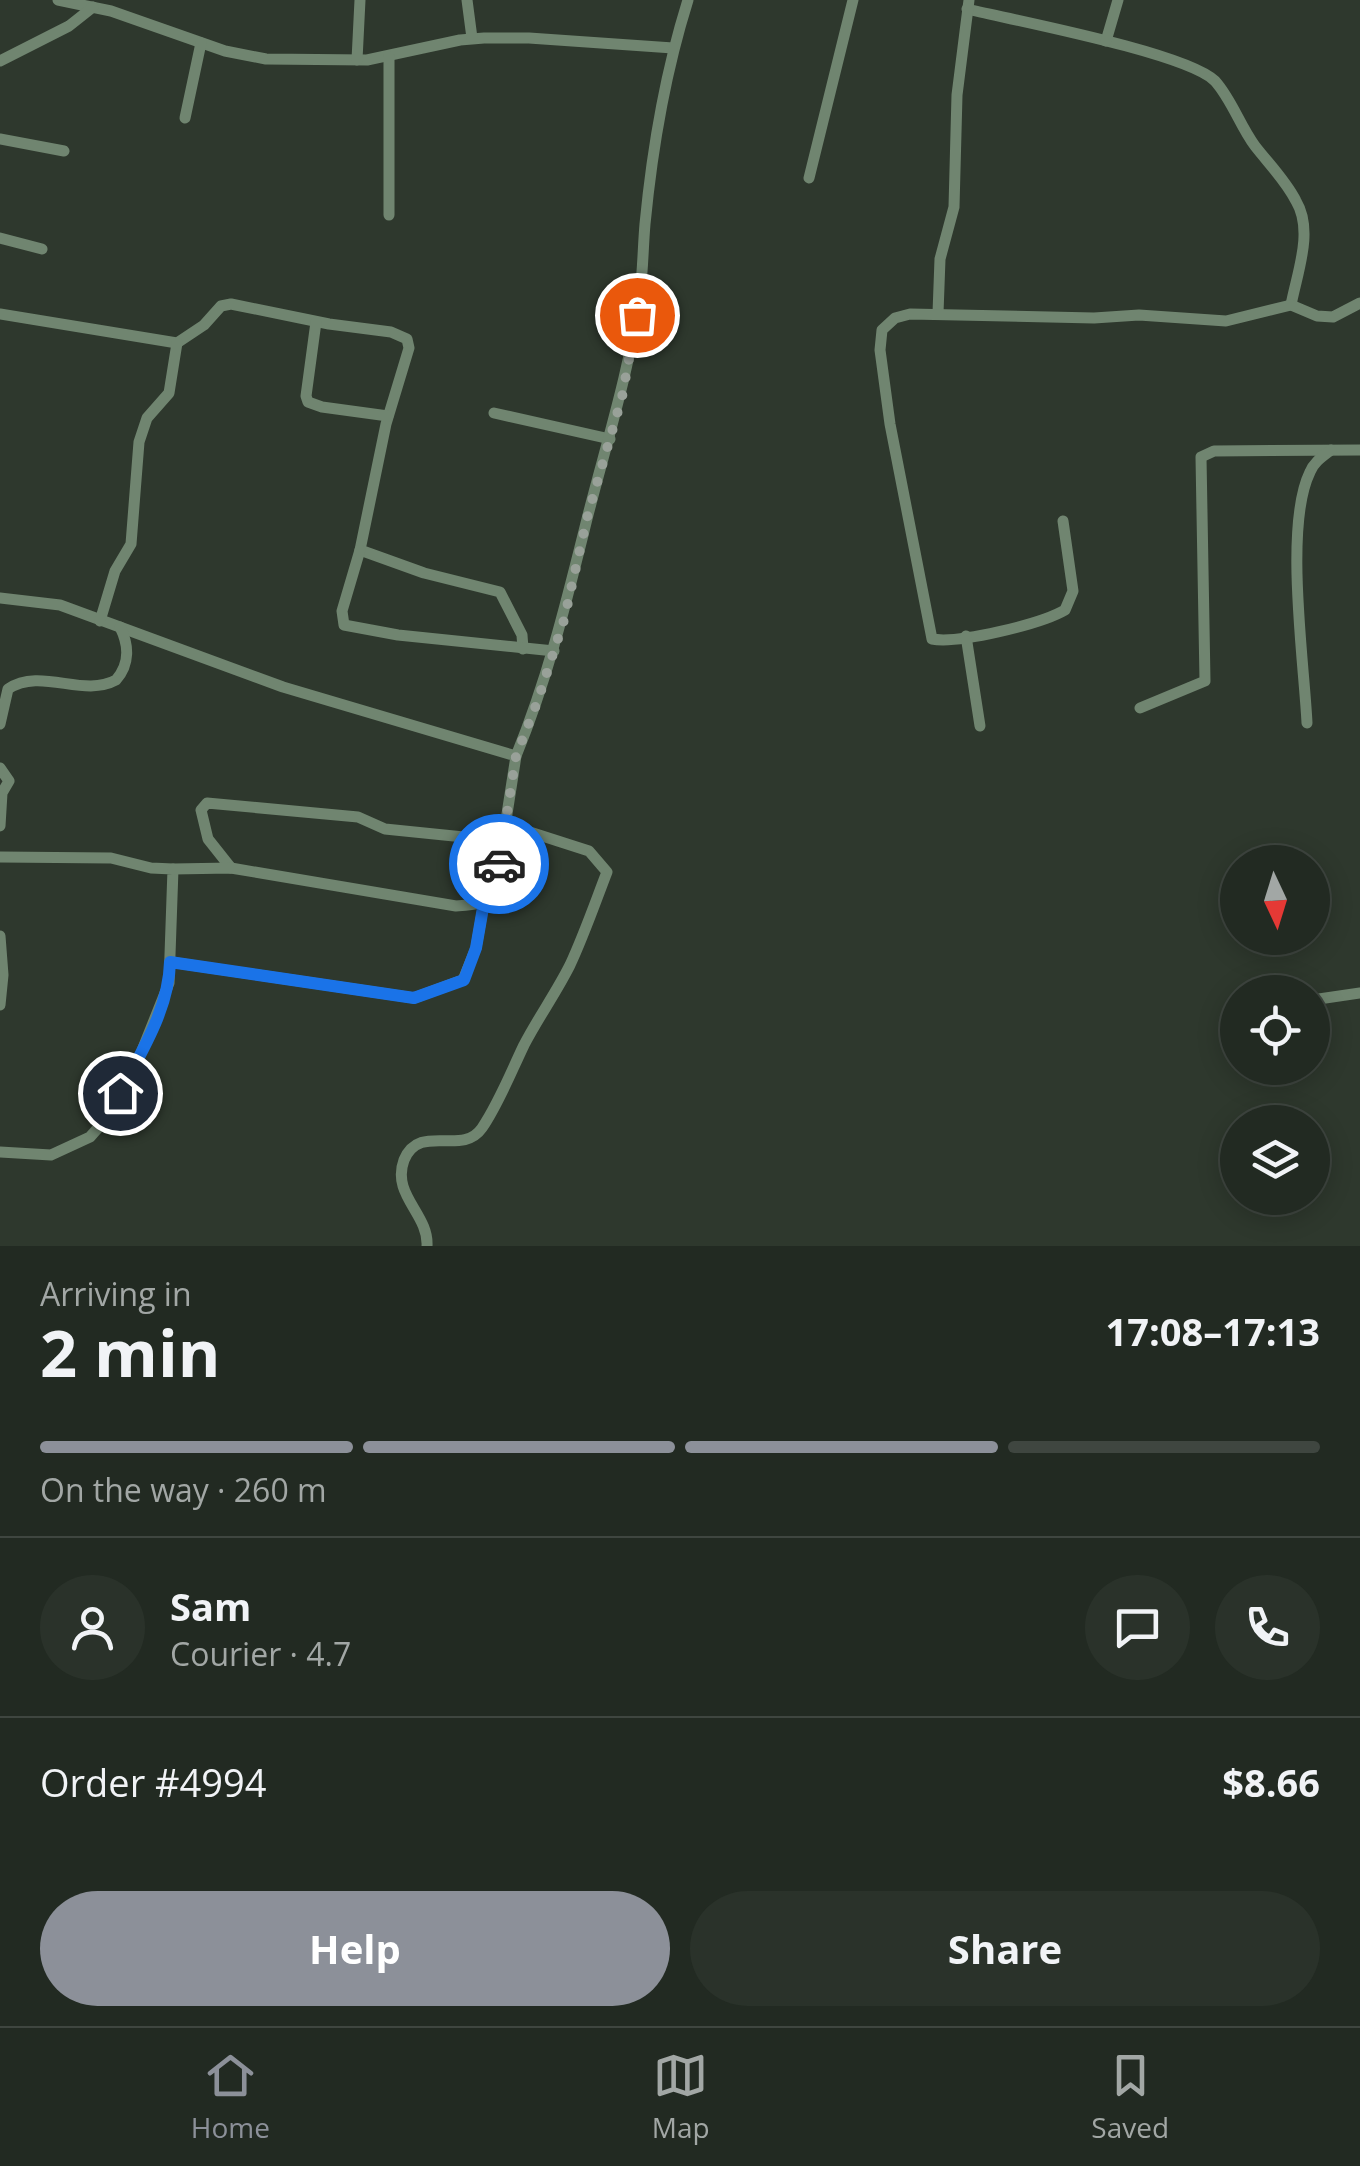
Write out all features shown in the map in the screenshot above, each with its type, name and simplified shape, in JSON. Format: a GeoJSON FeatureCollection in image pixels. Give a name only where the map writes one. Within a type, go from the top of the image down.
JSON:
{"type":"FeatureCollection","features":[{"type":"Feature","properties":{"kind":"street"},"geometry":{"type":"LineString","coordinates":[[58,0],[94,8],[113,6],[201,42],[266,59],[390,57],[472,38],[673,48]]}},
{"type":"Feature","properties":{"kind":"street"},"geometry":{"type":"LineString","coordinates":[[357,60],[360,0]]}},
{"type":"Feature","properties":{"kind":"street"},"geometry":{"type":"LineString","coordinates":[[467,0],[472,38]]}},
{"type":"Feature","properties":{"kind":"street"},"geometry":{"type":"LineString","coordinates":[[170,962],[414,998],[464,980],[476,948],[484,902],[495,891],[516,756],[554,651],[622,397],[641,290],[646,220],[673,48],[688,0]]}},
{"type":"Feature","properties":{"kind":"street"},"geometry":{"type":"LineString","coordinates":[[808,178],[853,0]]}},
{"type":"Feature","properties":{"kind":"street"},"geometry":{"type":"LineString","coordinates":[[1106,41],[1118,0]]}},
{"type":"Feature","properties":{"kind":"street"},"geometry":{"type":"LineString","coordinates":[[938,312],[940,259],[954,206],[956,95],[968,5],[1106,41],[1193,68],[1212,78],[1302,212],[1304,235],[1291,305]]}},
{"type":"Feature","properties":{"kind":"street"},"geometry":{"type":"LineString","coordinates":[[0,61],[69,26],[94,8]]}},
{"type":"Feature","properties":{"kind":"street"},"geometry":{"type":"LineString","coordinates":[[184,118],[201,42]]}},
{"type":"Feature","properties":{"kind":"street"},"geometry":{"type":"LineString","coordinates":[[389,215],[390,57]]}},
{"type":"Feature","properties":{"kind":"street"},"geometry":{"type":"LineString","coordinates":[[0,139],[64,151]]}},
{"type":"Feature","properties":{"kind":"street"},"geometry":{"type":"LineString","coordinates":[[0,238],[42,249]]}},
{"type":"Feature","properties":{"kind":"street"},"geometry":{"type":"LineString","coordinates":[[1062,521],[1073,591],[1065,610],[1044,620],[966,636],[938,641],[930,636],[880,350],[882,330],[896,318],[938,312],[1038,318],[1140,315],[1226,320],[1291,305],[1316,316],[1332,317],[1360,303]]}},
{"type":"Feature","properties":{"kind":"street"},"geometry":{"type":"LineString","coordinates":[[0,314],[177,343],[204,325],[225,304],[370,328],[406,339],[408,348],[388,416],[360,550],[340,616],[344,625],[398,635],[554,651]]}},
{"type":"Feature","properties":{"kind":"street"},"geometry":{"type":"LineString","coordinates":[[316,322],[308,402],[388,416]]}},
{"type":"Feature","properties":{"kind":"street"},"geometry":{"type":"LineString","coordinates":[[100,620],[115,572],[131,544],[138,442],[147,418],[169,393],[177,343]]}},
{"type":"Feature","properties":{"kind":"street"},"geometry":{"type":"LineString","coordinates":[[494,414],[610,439]]}},
{"type":"Feature","properties":{"kind":"street"},"geometry":{"type":"LineString","coordinates":[[1307,722],[1297,527],[1308,476],[1315,462],[1331,450]]}},
{"type":"Feature","properties":{"kind":"street"},"geometry":{"type":"LineString","coordinates":[[1140,708],[1204,681],[1201,458],[1214,451],[1360,450]]}},
{"type":"Feature","properties":{"kind":"street"},"geometry":{"type":"LineString","coordinates":[[360,550],[424,573],[500,592],[522,635],[522,649]]}},
{"type":"Feature","properties":{"kind":"street"},"geometry":{"type":"LineString","coordinates":[[0,598],[60,606],[300,692],[516,756]]}},
{"type":"Feature","properties":{"kind":"street"},"geometry":{"type":"LineString","coordinates":[[0,724],[8,689],[19,683],[33,680],[101,686],[116,680],[127,658],[120,627]]}},
{"type":"Feature","properties":{"kind":"street"},"geometry":{"type":"LineString","coordinates":[[966,636],[980,726]]}},
{"type":"Feature","properties":{"kind":"street"},"geometry":{"type":"LineString","coordinates":[[0,768],[10,781],[2,793],[0,826]]}},
{"type":"Feature","properties":{"kind":"street"},"geometry":{"type":"LineString","coordinates":[[231,868],[208,839],[201,810],[207,803],[358,818],[385,829],[503,841]]}},
{"type":"Feature","properties":{"kind":"street"},"geometry":{"type":"LineString","coordinates":[[427,1246],[425,1229],[403,1188],[402,1164],[412,1146],[426,1140],[465,1141],[482,1128],[570,966],[607,872],[589,852],[505,824]]}},
{"type":"Feature","properties":{"kind":"street"},"geometry":{"type":"LineString","coordinates":[[0,857],[110,858],[151,868],[231,868],[456,906],[484,902]]}},
{"type":"Feature","properties":{"kind":"street"},"geometry":{"type":"LineString","coordinates":[[0,1152],[50,1155],[90,1137],[105,1120],[155,1022],[169,984],[174,869]]}},
{"type":"Feature","properties":{"kind":"street"},"geometry":{"type":"LineString","coordinates":[[0,936],[0,1004]]}},
{"type":"Feature","properties":{"kind":"street"},"geometry":{"type":"LineString","coordinates":[[1330,997],[1360,993]]}},
{"type":"Feature","properties":{"kind":"way so far"},"geometry":{"type":"LineString","coordinates":[[499,864],[516,756],[564,620],[588,514],[622,397],[637,315]]}},
{"type":"Feature","properties":{"kind":"route"},"geometry":{"type":"LineString","coordinates":[[120,1093],[162,1006],[170,962],[414,998],[464,980],[476,948],[484,902],[495,891],[499,864]]}}]}
